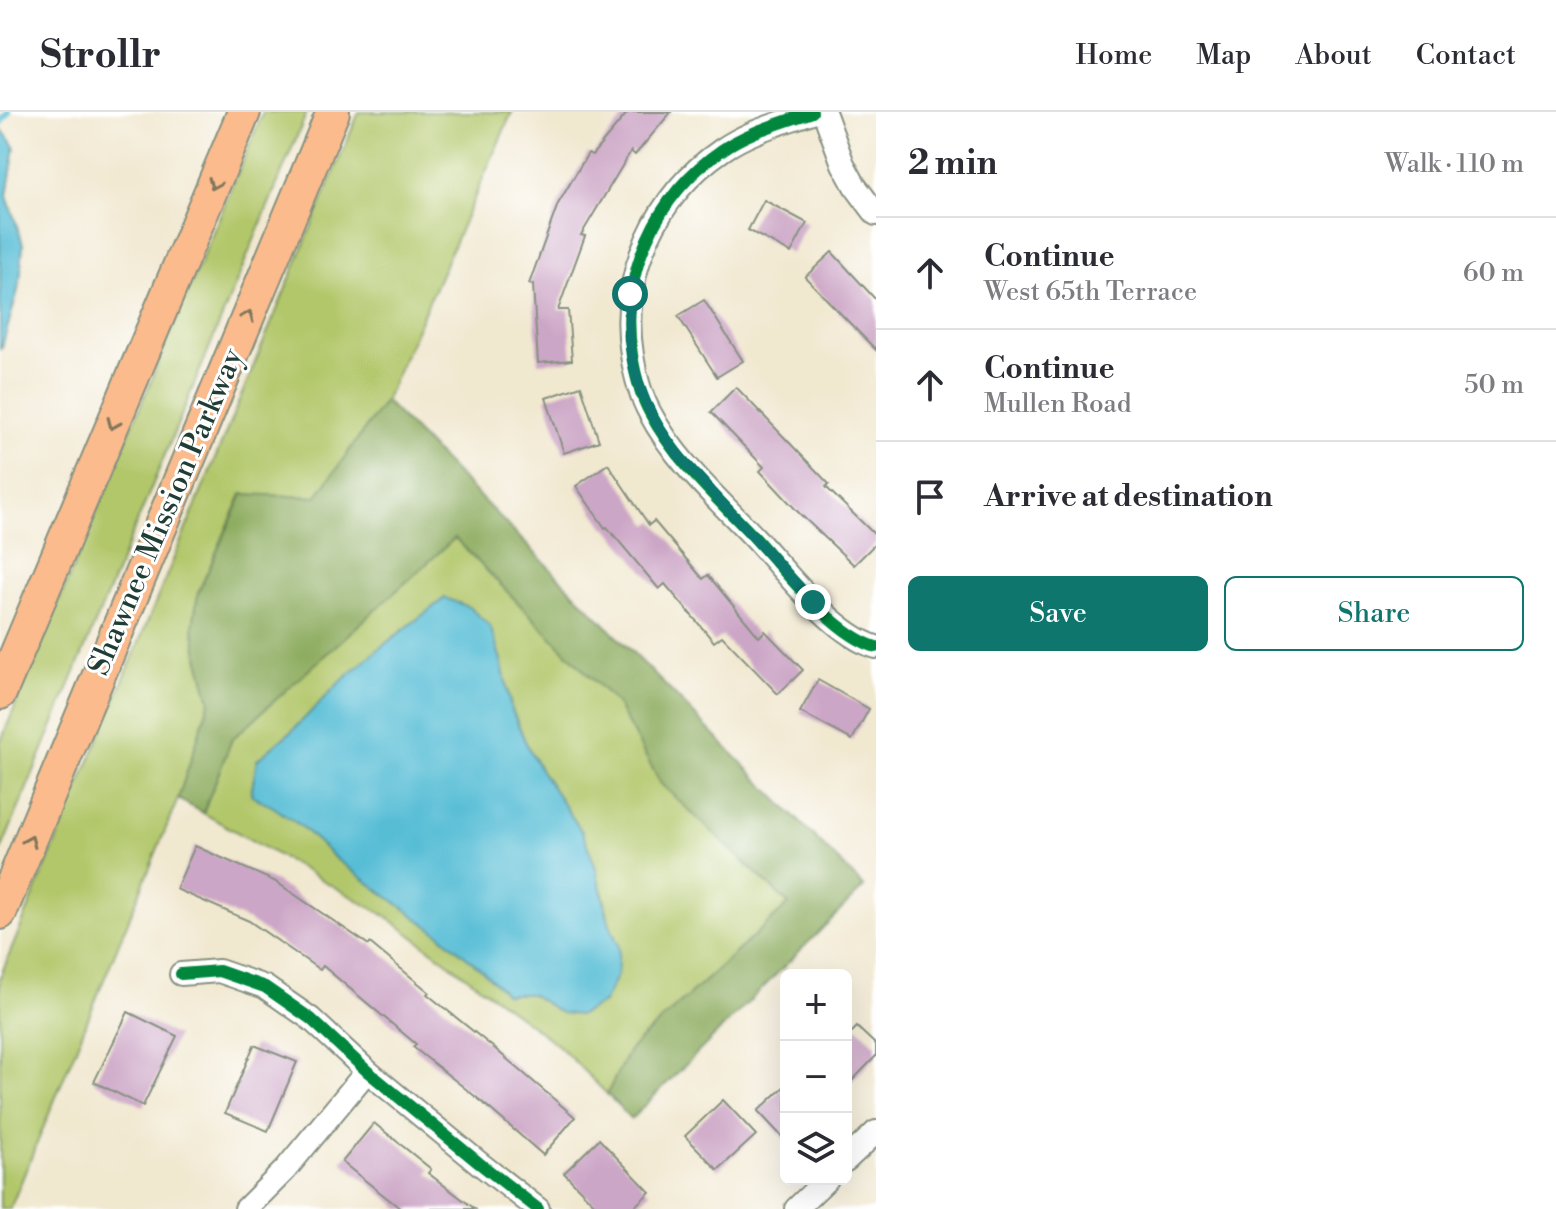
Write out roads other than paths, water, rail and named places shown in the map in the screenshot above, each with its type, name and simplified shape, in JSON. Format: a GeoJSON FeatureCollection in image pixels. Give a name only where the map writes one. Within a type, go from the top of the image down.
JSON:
{"type":"FeatureCollection","features":[{"type":"Feature","properties":{"kind":"highway"},"geometry":{"type":"LineString","coordinates":[[0,693],[244,112]]}},
{"type":"Feature","properties":{"kind":"highway","name":"Shawnee Mission Parkway"},"geometry":{"type":"LineString","coordinates":[[0,913],[333,112]]}},
{"type":"Feature","properties":{"kind":"street"},"geometry":{"type":"LineString","coordinates":[[812,112],[725,147],[697,169],[672,197],[659,215],[641,253],[630,294],[629,335],[635,374],[649,411],[667,441],[813,602],[839,626],[876,647]]}},
{"type":"Feature","properties":{"kind":"street"},"geometry":{"type":"LineString","coordinates":[[824,112],[843,164],[876,214]]}},
{"type":"Feature","properties":{"kind":"street"},"geometry":{"type":"LineString","coordinates":[[181,974],[219,971],[265,987],[311,1019],[367,1071],[538,1209]]}},
{"type":"Feature","properties":{"kind":"street"},"geometry":{"type":"LineString","coordinates":[[246,1209],[285,1170],[367,1071]]}},
{"type":"Feature","properties":{"kind":"street"},"geometry":{"type":"LineString","coordinates":[[852,1154],[876,1132]]}},
{"type":"Feature","properties":{"kind":"street"},"geometry":{"type":"LineString","coordinates":[[796,1209],[821,1185]]}},
{"type":"Feature","properties":{"kind":"water"},"geometry":{"type":"Polygon","coordinates":[[[0,127],[15,147],[7,196],[23,244],[20,283],[0,349],[0,127]]]}},
{"type":"Feature","properties":{"kind":"water"},"geometry":{"type":"Polygon","coordinates":[[[445,598],[469,607],[490,626],[511,708],[525,741],[582,832],[595,865],[609,922],[619,947],[617,975],[603,1003],[580,1015],[561,1013],[531,994],[506,994],[442,936],[336,859],[301,826],[251,795],[257,760],[381,647],[445,598]]]}},
{"type":"Feature","properties":{"kind":"waterway"},"geometry":{"type":"LineString","coordinates":[[0,123],[8,112]]}}]}
